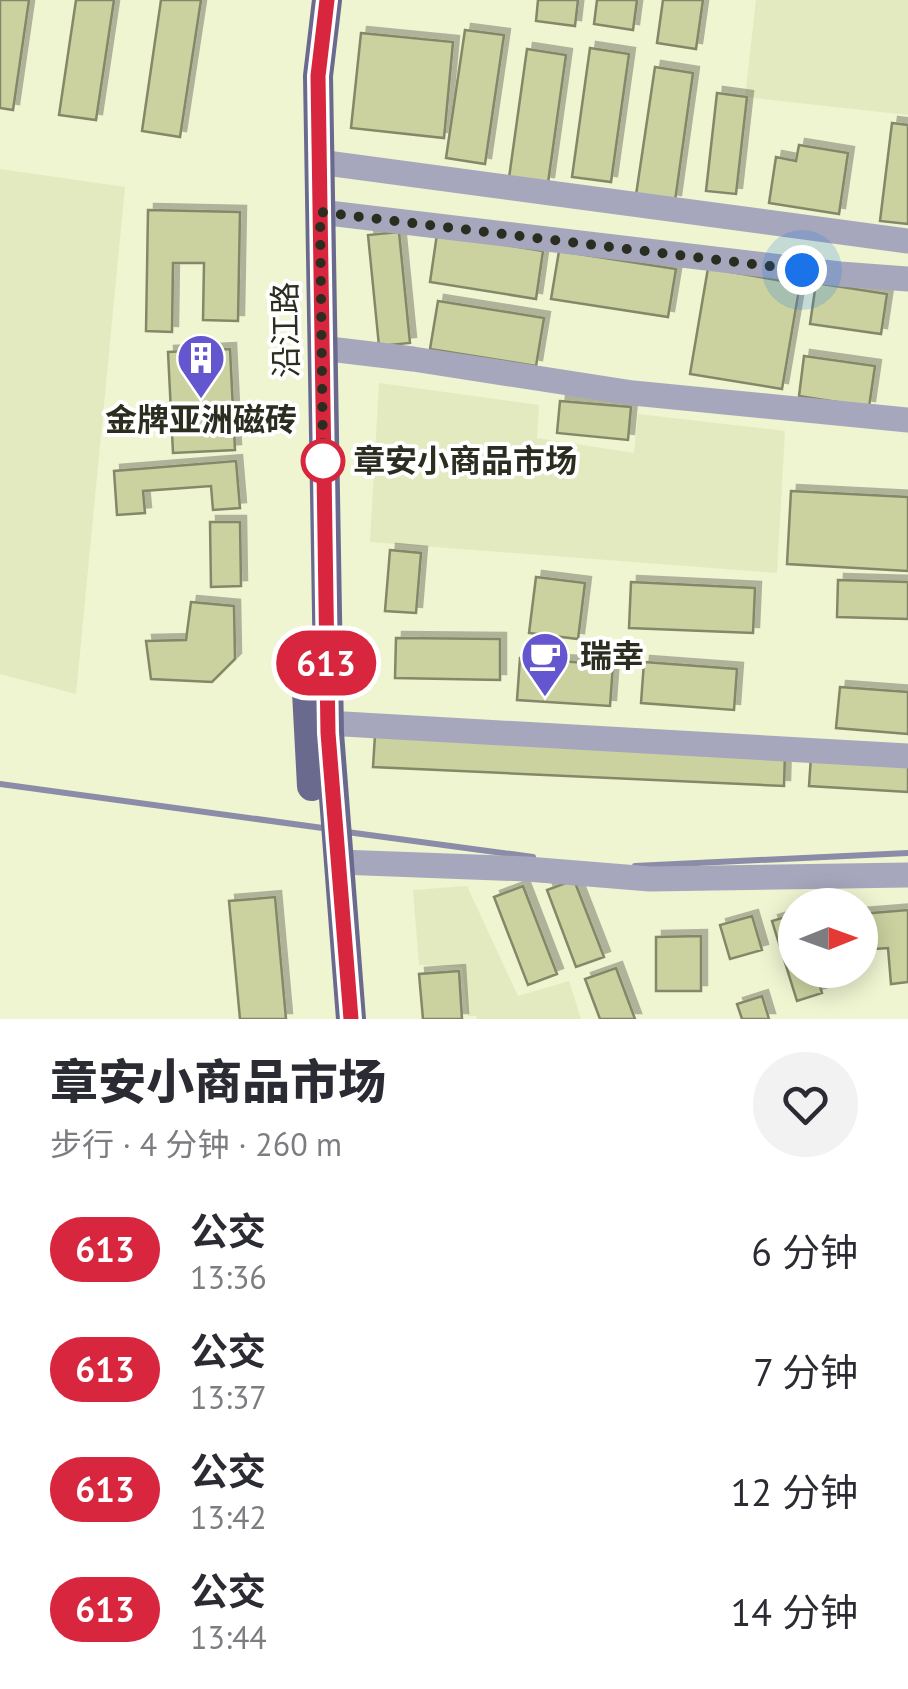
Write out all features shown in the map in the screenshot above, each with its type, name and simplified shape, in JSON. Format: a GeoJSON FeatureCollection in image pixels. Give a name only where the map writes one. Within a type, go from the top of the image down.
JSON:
{"type":"FeatureCollection","features":[{"type":"Feature","properties":{"kind":"main road","name":"沿江路"},"geometry":{"type":"LineString","coordinates":[[307,0],[298,75],[318,728],[351,1019]]}},
{"type":"Feature","properties":{"kind":"main road","name":"沿江路"},"geometry":{"type":"LineString","coordinates":[[318,728],[318,76],[327,0]]}},
{"type":"Feature","properties":{"kind":"main road","name":"沿江路"},"geometry":{"type":"LineString","coordinates":[[331,849],[331,1019]]}},
{"type":"Feature","properties":{"kind":"street"},"geometry":{"type":"LineString","coordinates":[[319,162],[908,241]]}},
{"type":"Feature","properties":{"kind":"street"},"geometry":{"type":"LineString","coordinates":[[320,212],[908,279]]}},
{"type":"Feature","properties":{"kind":"street"},"geometry":{"type":"LineString","coordinates":[[321,348],[634,393],[908,420]]}},
{"type":"Feature","properties":{"kind":"street"},"geometry":{"type":"LineString","coordinates":[[318,728],[908,756]]}},
{"type":"Feature","properties":{"kind":"street"},"geometry":{"type":"LineString","coordinates":[[331,849],[650,878],[908,875]]}},
{"type":"Feature","properties":{"kind":"shaded area"},"geometry":{"type":"Polygon","coordinates":[[[756,0],[908,0],[908,115],[745,97],[756,0]]]}},
{"type":"Feature","properties":{"kind":"shaded area"},"geometry":{"type":"Polygon","coordinates":[[[0,169],[125,187],[76,694],[0,674],[0,169]]]}},
{"type":"Feature","properties":{"kind":"shaded area"},"geometry":{"type":"Polygon","coordinates":[[[379,383],[539,405],[537,438],[634,453],[638,414],[785,431],[777,573],[370,542],[379,383]]]}},
{"type":"Feature","properties":{"kind":"shaded area"},"geometry":{"type":"Polygon","coordinates":[[[467,886],[518,996],[569,981],[581,1019],[468,1016],[462,967],[419,965],[413,890],[467,886]]]}},
{"type":"Feature","properties":{"kind":"building"},"geometry":{"type":"Polygon","coordinates":[[[0,0],[29,0],[13,110],[0,108],[0,0]]]}},
{"type":"Feature","properties":{"kind":"building"},"geometry":{"type":"Polygon","coordinates":[[[76,0],[114,0],[96,120],[59,115],[76,0]]]}},
{"type":"Feature","properties":{"kind":"building"},"geometry":{"type":"Polygon","coordinates":[[[161,0],[201,0],[180,137],[142,131],[161,0]]]}},
{"type":"Feature","properties":{"kind":"building"},"geometry":{"type":"Polygon","coordinates":[[[538,0],[578,0],[575,26],[536,21],[538,0]]]}},
{"type":"Feature","properties":{"kind":"building"},"geometry":{"type":"Polygon","coordinates":[[[597,0],[637,0],[633,30],[594,24],[597,0]]]}},
{"type":"Feature","properties":{"kind":"building"},"geometry":{"type":"Polygon","coordinates":[[[663,0],[703,0],[696,49],[657,43],[663,0]]]}},
{"type":"Feature","properties":{"kind":"building"},"geometry":{"type":"Polygon","coordinates":[[[465,30],[504,35],[485,164],[446,158],[465,30]]]}},
{"type":"Feature","properties":{"kind":"building"},"geometry":{"type":"Polygon","coordinates":[[[361,33],[453,42],[444,138],[351,128],[361,33]]]}},
{"type":"Feature","properties":{"kind":"building"},"geometry":{"type":"Polygon","coordinates":[[[590,48],[629,54],[611,182],[572,177],[590,48]]]}},
{"type":"Feature","properties":{"kind":"building"},"geometry":{"type":"Polygon","coordinates":[[[527,49],[566,55],[548,183],[509,178],[527,49]]]}},
{"type":"Feature","properties":{"kind":"building"},"geometry":{"type":"Polygon","coordinates":[[[655,67],[693,73],[675,201],[636,195],[655,67]]]}},
{"type":"Feature","properties":{"kind":"building"},"geometry":{"type":"Polygon","coordinates":[[[717,93],[747,97],[736,194],[706,191],[717,93]]]}},
{"type":"Feature","properties":{"kind":"building"},"geometry":{"type":"Polygon","coordinates":[[[892,123],[908,125],[908,224],[880,221],[892,123]]]}},
{"type":"Feature","properties":{"kind":"building"},"geometry":{"type":"Polygon","coordinates":[[[799,145],[848,153],[839,214],[769,203],[776,157],[796,161],[799,145]]]}},
{"type":"Feature","properties":{"kind":"building"},"geometry":{"type":"Polygon","coordinates":[[[148,210],[240,212],[238,321],[203,320],[204,263],[173,263],[172,332],[146,331],[148,210]]]}},
{"type":"Feature","properties":{"kind":"building"},"geometry":{"type":"Polygon","coordinates":[[[399,232],[410,343],[379,346],[368,235],[399,232]]]}},
{"type":"Feature","properties":{"kind":"building"},"geometry":{"type":"Polygon","coordinates":[[[437,234],[543,251],[536,299],[430,282],[437,234]]]}},
{"type":"Feature","properties":{"kind":"building"},"geometry":{"type":"Polygon","coordinates":[[[559,251],[676,269],[668,317],[551,299],[559,251]]]}},
{"type":"Feature","properties":{"kind":"building"},"geometry":{"type":"Polygon","coordinates":[[[708,268],[800,284],[782,389],[690,374],[708,268]]]}},
{"type":"Feature","properties":{"kind":"building"},"geometry":{"type":"Polygon","coordinates":[[[816,283],[887,294],[881,334],[810,324],[816,283]]]}},
{"type":"Feature","properties":{"kind":"building"},"geometry":{"type":"Polygon","coordinates":[[[438,301],[544,318],[536,366],[430,349],[438,301]]]}},
{"type":"Feature","properties":{"kind":"building","name":"金牌亚洲磁砖"},"geometry":{"type":"Polygon","coordinates":[[[230,349],[235,450],[173,453],[168,352],[230,349]]]}},
{"type":"Feature","properties":{"kind":"building"},"geometry":{"type":"Polygon","coordinates":[[[804,356],[875,366],[869,407],[799,396],[804,356]]]}},
{"type":"Feature","properties":{"kind":"building"},"geometry":{"type":"Polygon","coordinates":[[[560,401],[631,407],[628,440],[557,433],[560,401]]]}},
{"type":"Feature","properties":{"kind":"building"},"geometry":{"type":"Polygon","coordinates":[[[236,461],[240,508],[213,510],[211,486],[143,491],[145,513],[117,515],[114,471],[236,461]]]}},
{"type":"Feature","properties":{"kind":"building"},"geometry":{"type":"Polygon","coordinates":[[[791,491],[908,497],[908,571],[787,564],[791,491]]]}},
{"type":"Feature","properties":{"kind":"building"},"geometry":{"type":"Polygon","coordinates":[[[210,522],[240,522],[241,586],[211,587],[210,522]]]}},
{"type":"Feature","properties":{"kind":"building"},"geometry":{"type":"Polygon","coordinates":[[[390,550],[421,553],[416,613],[385,611],[390,550]]]}},
{"type":"Feature","properties":{"kind":"building"},"geometry":{"type":"Polygon","coordinates":[[[536,577],[585,583],[578,639],[529,633],[536,577]]]}},
{"type":"Feature","properties":{"kind":"building"},"geometry":{"type":"Polygon","coordinates":[[[838,580],[908,582],[908,619],[837,617],[838,580]]]}},
{"type":"Feature","properties":{"kind":"building"},"geometry":{"type":"Polygon","coordinates":[[[631,582],[755,588],[753,633],[629,628],[631,582]]]}},
{"type":"Feature","properties":{"kind":"building"},"geometry":{"type":"Polygon","coordinates":[[[191,602],[234,606],[235,659],[212,682],[151,679],[146,641],[186,640],[191,602]]]}},
{"type":"Feature","properties":{"kind":"building"},"geometry":{"type":"Polygon","coordinates":[[[396,638],[500,639],[500,680],[395,678],[396,638]]]}},
{"type":"Feature","properties":{"kind":"building"},"geometry":{"type":"Polygon","coordinates":[[[520,658],[613,665],[610,706],[517,700],[520,658]]]}},
{"type":"Feature","properties":{"kind":"building"},"geometry":{"type":"Polygon","coordinates":[[[644,662],[737,669],[734,710],[641,703],[644,662]]]}},
{"type":"Feature","properties":{"kind":"building"},"geometry":{"type":"Polygon","coordinates":[[[840,687],[908,692],[908,734],[836,728],[840,687]]]}},
{"type":"Feature","properties":{"kind":"building"},"geometry":{"type":"Polygon","coordinates":[[[375,735],[785,753],[784,786],[373,767],[375,735]]]}},
{"type":"Feature","properties":{"kind":"building"},"geometry":{"type":"Polygon","coordinates":[[[811,756],[908,762],[908,792],[809,786],[811,756]]]}},
{"type":"Feature","properties":{"kind":"building"},"geometry":{"type":"Polygon","coordinates":[[[574,880],[604,957],[576,967],[547,890],[574,880]]]}},
{"type":"Feature","properties":{"kind":"building"},"geometry":{"type":"Polygon","coordinates":[[[523,886],[557,974],[528,985],[494,897],[523,886]]]}},
{"type":"Feature","properties":{"kind":"building"},"geometry":{"type":"Polygon","coordinates":[[[275,897],[286,1019],[240,1019],[229,901],[275,897]]]}},
{"type":"Feature","properties":{"kind":"building"},"geometry":{"type":"Polygon","coordinates":[[[908,910],[908,982],[891,984],[888,948],[878,949],[878,912],[908,910]]]}},
{"type":"Feature","properties":{"kind":"building"},"geometry":{"type":"Polygon","coordinates":[[[752,916],[762,950],[730,959],[720,925],[752,916]]]}},
{"type":"Feature","properties":{"kind":"building"},"geometry":{"type":"Polygon","coordinates":[[[778,919],[778,940],[772,921],[778,919]]]}},
{"type":"Feature","properties":{"kind":"building"},"geometry":{"type":"Polygon","coordinates":[[[701,936],[701,991],[656,991],[656,937],[701,936]]]}},
{"type":"Feature","properties":{"kind":"building"},"geometry":{"type":"Polygon","coordinates":[[[616,968],[635,1019],[600,1019],[585,979],[616,968]]]}},
{"type":"Feature","properties":{"kind":"building"},"geometry":{"type":"Polygon","coordinates":[[[459,971],[462,1019],[423,1019],[419,974],[459,971]]]}},
{"type":"Feature","properties":{"kind":"building"},"geometry":{"type":"Polygon","coordinates":[[[793,988],[820,988],[822,993],[797,1001],[793,988]]]}},
{"type":"Feature","properties":{"kind":"building"},"geometry":{"type":"Polygon","coordinates":[[[762,996],[769,1019],[742,1019],[737,1004],[762,996]]]}},
{"type":"Feature","properties":{"kind":"waterway"},"geometry":{"type":"LineString","coordinates":[[0,784],[330,829]]}},
{"type":"Feature","properties":{"kind":"waterway"},"geometry":{"type":"LineString","coordinates":[[347,832],[533,857]]}},
{"type":"Feature","properties":{"kind":"waterway"},"geometry":{"type":"LineString","coordinates":[[635,866],[908,853]]}},
{"type":"Feature","properties":{"kind":"bus line","name":"613"},"geometry":{"type":"LineString","coordinates":[[327,0],[318,76],[325,633],[328,733],[351,1019]]}},
{"type":"Feature","properties":{"kind":"place","name":"金牌亚洲磁砖"},"geometry":{"type":"Point","coordinates":[201,400]}},
{"type":"Feature","properties":{"kind":"place","name":"章安小商品市场"},"geometry":{"type":"Point","coordinates":[323,461]}},
{"type":"Feature","properties":{"kind":"place","name":"瑞幸"},"geometry":{"type":"Point","coordinates":[545,698]}},
{"type":"Feature","properties":{"kind":"route"},"geometry":{"type":"LineString","coordinates":[[323,461],[320,212],[802,270]]}}]}
